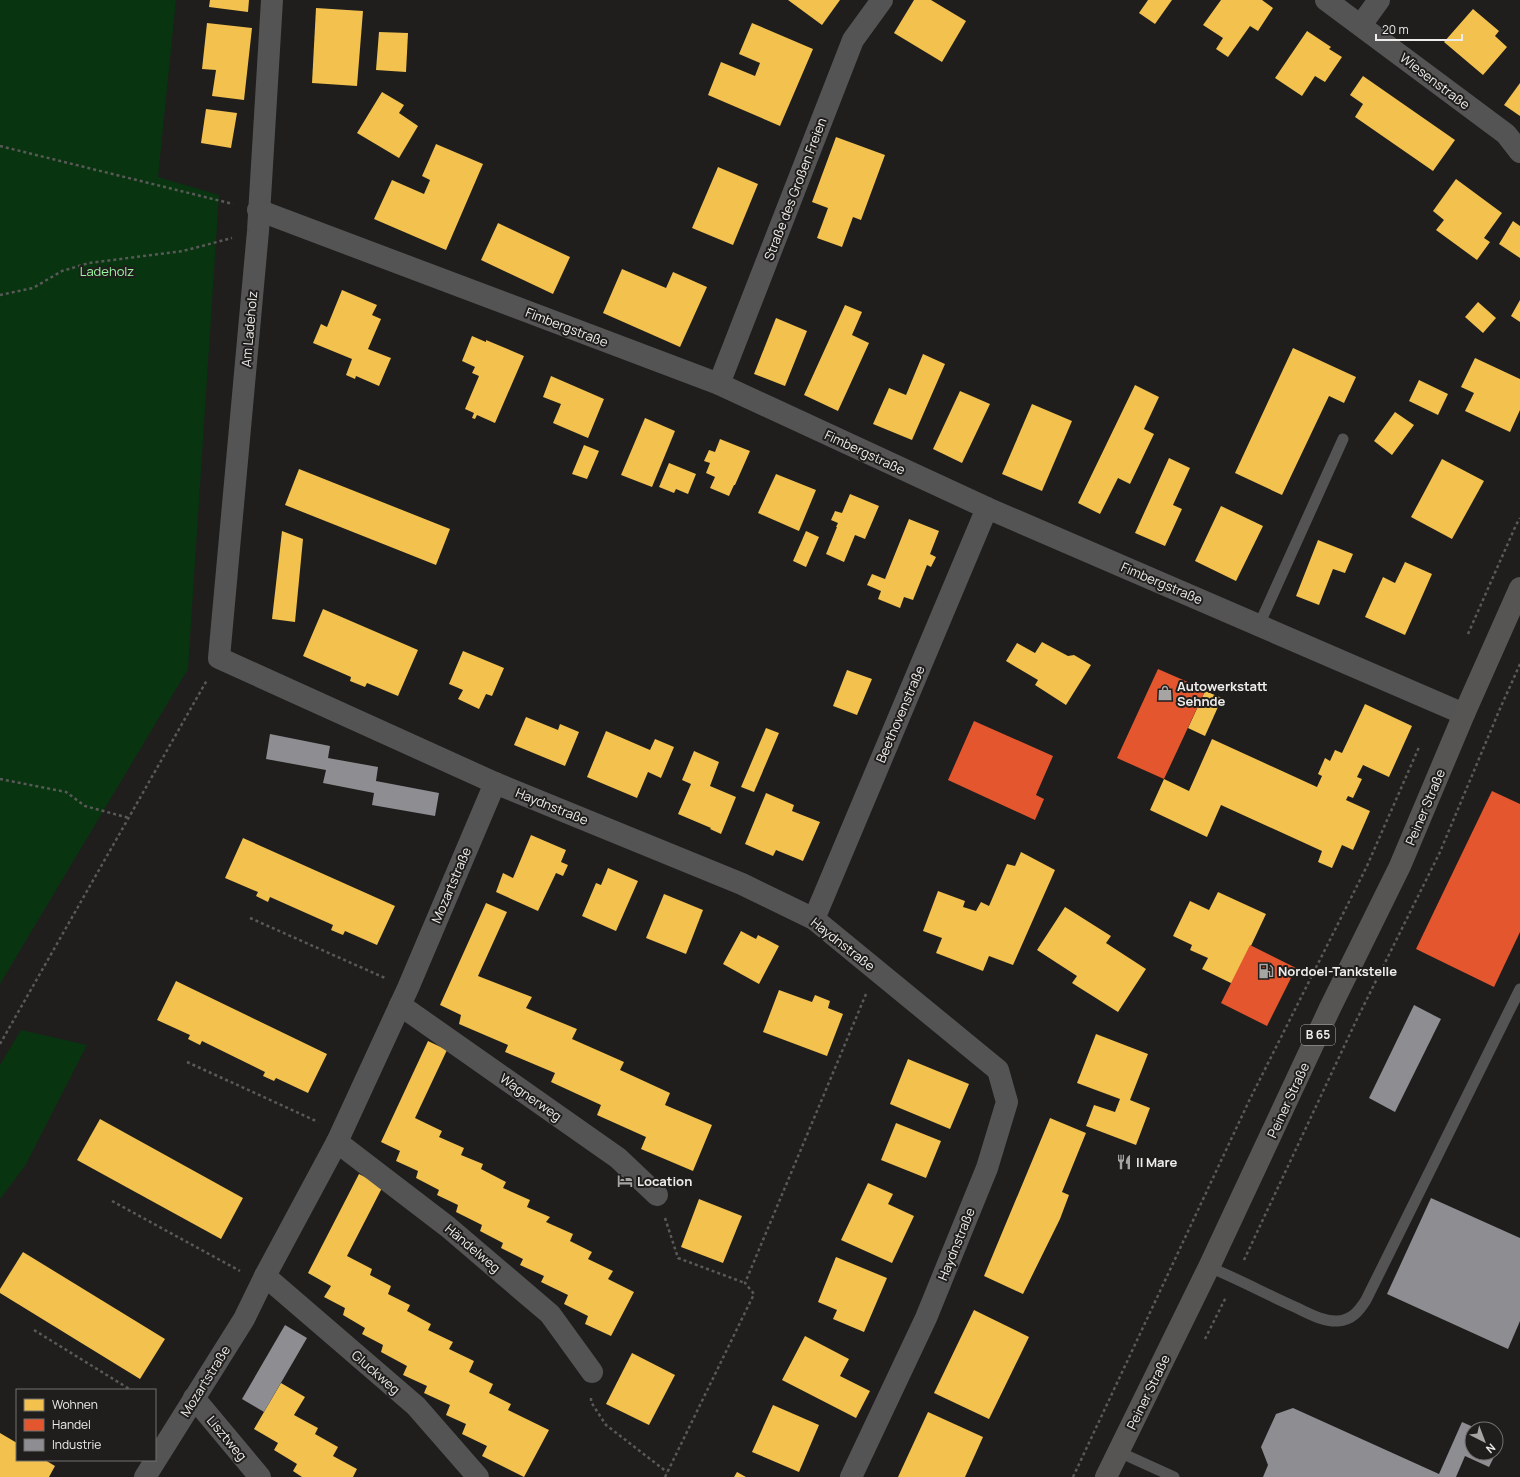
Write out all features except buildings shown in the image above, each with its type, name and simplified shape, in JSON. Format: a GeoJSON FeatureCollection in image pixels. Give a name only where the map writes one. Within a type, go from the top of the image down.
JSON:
{"type":"FeatureCollection","features":[{"type":"Feature","properties":{"kind":"main road","name":"Peiner Straße"},"geometry":{"type":"LineString","coordinates":[[1106,1477],[1209,1267],[1330,1008],[1400,866],[1464,714],[1520,588]]}},
{"type":"Feature","properties":{"kind":"street","name":"Am Ladeholz"},"geometry":{"type":"LineString","coordinates":[[219,658],[258,220],[272,0]]}},
{"type":"Feature","properties":{"kind":"street","name":"Straße des Großen Freien"},"geometry":{"type":"LineString","coordinates":[[718,384],[853,40],[882,0]]}},
{"type":"Feature","properties":{"kind":"street","name":"Wiesenstraße"},"geometry":{"type":"LineString","coordinates":[[1326,0],[1506,134],[1520,152]]}},
{"type":"Feature","properties":{"kind":"street"},"geometry":{"type":"LineString","coordinates":[[1361,25],[1380,0]]}},
{"type":"Feature","properties":{"kind":"street","name":"Fimbergstraße"},"geometry":{"type":"LineString","coordinates":[[258,220],[718,384],[987,508],[1464,714]]}},
{"type":"Feature","properties":{"kind":"street","name":"Beethovenstraße"},"geometry":{"type":"LineString","coordinates":[[814,919],[987,508]]}},
{"type":"Feature","properties":{"kind":"street","name":"Haydnstraße"},"geometry":{"type":"LineString","coordinates":[[219,658],[495,783],[742,884],[814,919],[998,1070],[1007,1102],[987,1168],[926,1318],[851,1477]]}},
{"type":"Feature","properties":{"kind":"street","name":"Mozartstraße"},"geometry":{"type":"LineString","coordinates":[[156,1459],[244,1319],[263,1279],[339,1137],[404,996],[495,783]]}},
{"type":"Feature","properties":{"kind":"street","name":"Wagnerweg"},"geometry":{"type":"LineString","coordinates":[[404,996],[618,1158],[657,1195]]}},
{"type":"Feature","properties":{"kind":"street","name":"Händelweg"},"geometry":{"type":"LineString","coordinates":[[339,1137],[448,1226],[550,1314],[592,1372]]}},
{"type":"Feature","properties":{"kind":"street","name":"Gluckweg"},"geometry":{"type":"LineString","coordinates":[[263,1279],[416,1406],[478,1477]]}},
{"type":"Feature","properties":{"kind":"street","name":"Lisztweg"},"geometry":{"type":"LineString","coordinates":[[194,1398],[260,1477]]}},
{"type":"Feature","properties":{"kind":"street","name":"Mozartstraße"},"geometry":{"type":"LineString","coordinates":[[145,1477],[155,1461]]}},
{"type":"Feature","properties":{"kind":"lane"},"geometry":{"type":"LineString","coordinates":[[1259,625],[1343,439]]}},
{"type":"Feature","properties":{"kind":"lane"},"geometry":{"type":"LineString","coordinates":[[1209,1267],[1318,1317],[1338,1321],[1348,1319],[1355,1315],[1366,1300],[1520,989]]}},
{"type":"Feature","properties":{"kind":"lane"},"geometry":{"type":"LineString","coordinates":[[1118,1452],[1174,1477]]}},
{"type":"Feature","properties":{"kind":"path"},"geometry":{"type":"LineString","coordinates":[[0,146],[258,220]]}},
{"type":"Feature","properties":{"kind":"path"},"geometry":{"type":"LineString","coordinates":[[0,295],[33,288],[62,271],[89,262],[183,251],[258,220]]}},
{"type":"Feature","properties":{"kind":"path"},"geometry":{"type":"LineString","coordinates":[[1467,638],[1520,518]]}},
{"type":"Feature","properties":{"kind":"path"},"geometry":{"type":"LineString","coordinates":[[0,1044],[219,658]]}},
{"type":"Feature","properties":{"kind":"path"},"geometry":{"type":"LineString","coordinates":[[1204,1342],[1356,1020],[1440,852],[1499,710],[1520,664]]}},
{"type":"Feature","properties":{"kind":"path"},"geometry":{"type":"LineString","coordinates":[[1073,1477],[1250,1101],[1367,866],[1420,745]]}},
{"type":"Feature","properties":{"kind":"path"},"geometry":{"type":"LineString","coordinates":[[0,779],[66,792],[86,806],[129,818]]}},
{"type":"Feature","properties":{"kind":"path"},"geometry":{"type":"LineString","coordinates":[[250,918],[404,996]]}},
{"type":"Feature","properties":{"kind":"path"},"geometry":{"type":"LineString","coordinates":[[745,1283],[876,969]]}},
{"type":"Feature","properties":{"kind":"path"},"geometry":{"type":"LineString","coordinates":[[188,1062],[339,1137]]}},
{"type":"Feature","properties":{"kind":"path"},"geometry":{"type":"LineString","coordinates":[[657,1195],[678,1258],[745,1283],[754,1294],[665,1477]]}},
{"type":"Feature","properties":{"kind":"path"},"geometry":{"type":"LineString","coordinates":[[112,1201],[263,1279]]}},
{"type":"Feature","properties":{"kind":"path"},"geometry":{"type":"LineString","coordinates":[[34,1330],[129,1389]]}},
{"type":"Feature","properties":{"kind":"path"},"geometry":{"type":"LineString","coordinates":[[592,1372],[591,1402],[606,1425],[667,1472]]}},
{"type":"Feature","properties":{"kind":"green space","name":"Ladeholz"},"geometry":{"type":"Polygon","coordinates":[[[0,0],[176,0],[158,177],[219,195],[188,669],[0,984],[0,0]]]}},
{"type":"Feature","properties":{"kind":"green space"},"geometry":{"type":"Polygon","coordinates":[[[21,1030],[87,1045],[25,1166],[0,1199],[0,1065],[21,1030]]]}},
{"type":"Feature","properties":{"kind":"place","name":"Autowerkstatt Sehnde"},"geometry":{"type":"Point","coordinates":[1165,693]}},
{"type":"Feature","properties":{"kind":"place","name":"Nordoel-Tankstelle"},"geometry":{"type":"Point","coordinates":[1266,971]}},
{"type":"Feature","properties":{"kind":"place","name":"Il Mare"},"geometry":{"type":"Point","coordinates":[1124,1162]}},
{"type":"Feature","properties":{"kind":"place","name":"Location"},"geometry":{"type":"Point","coordinates":[625,1181]}}]}
